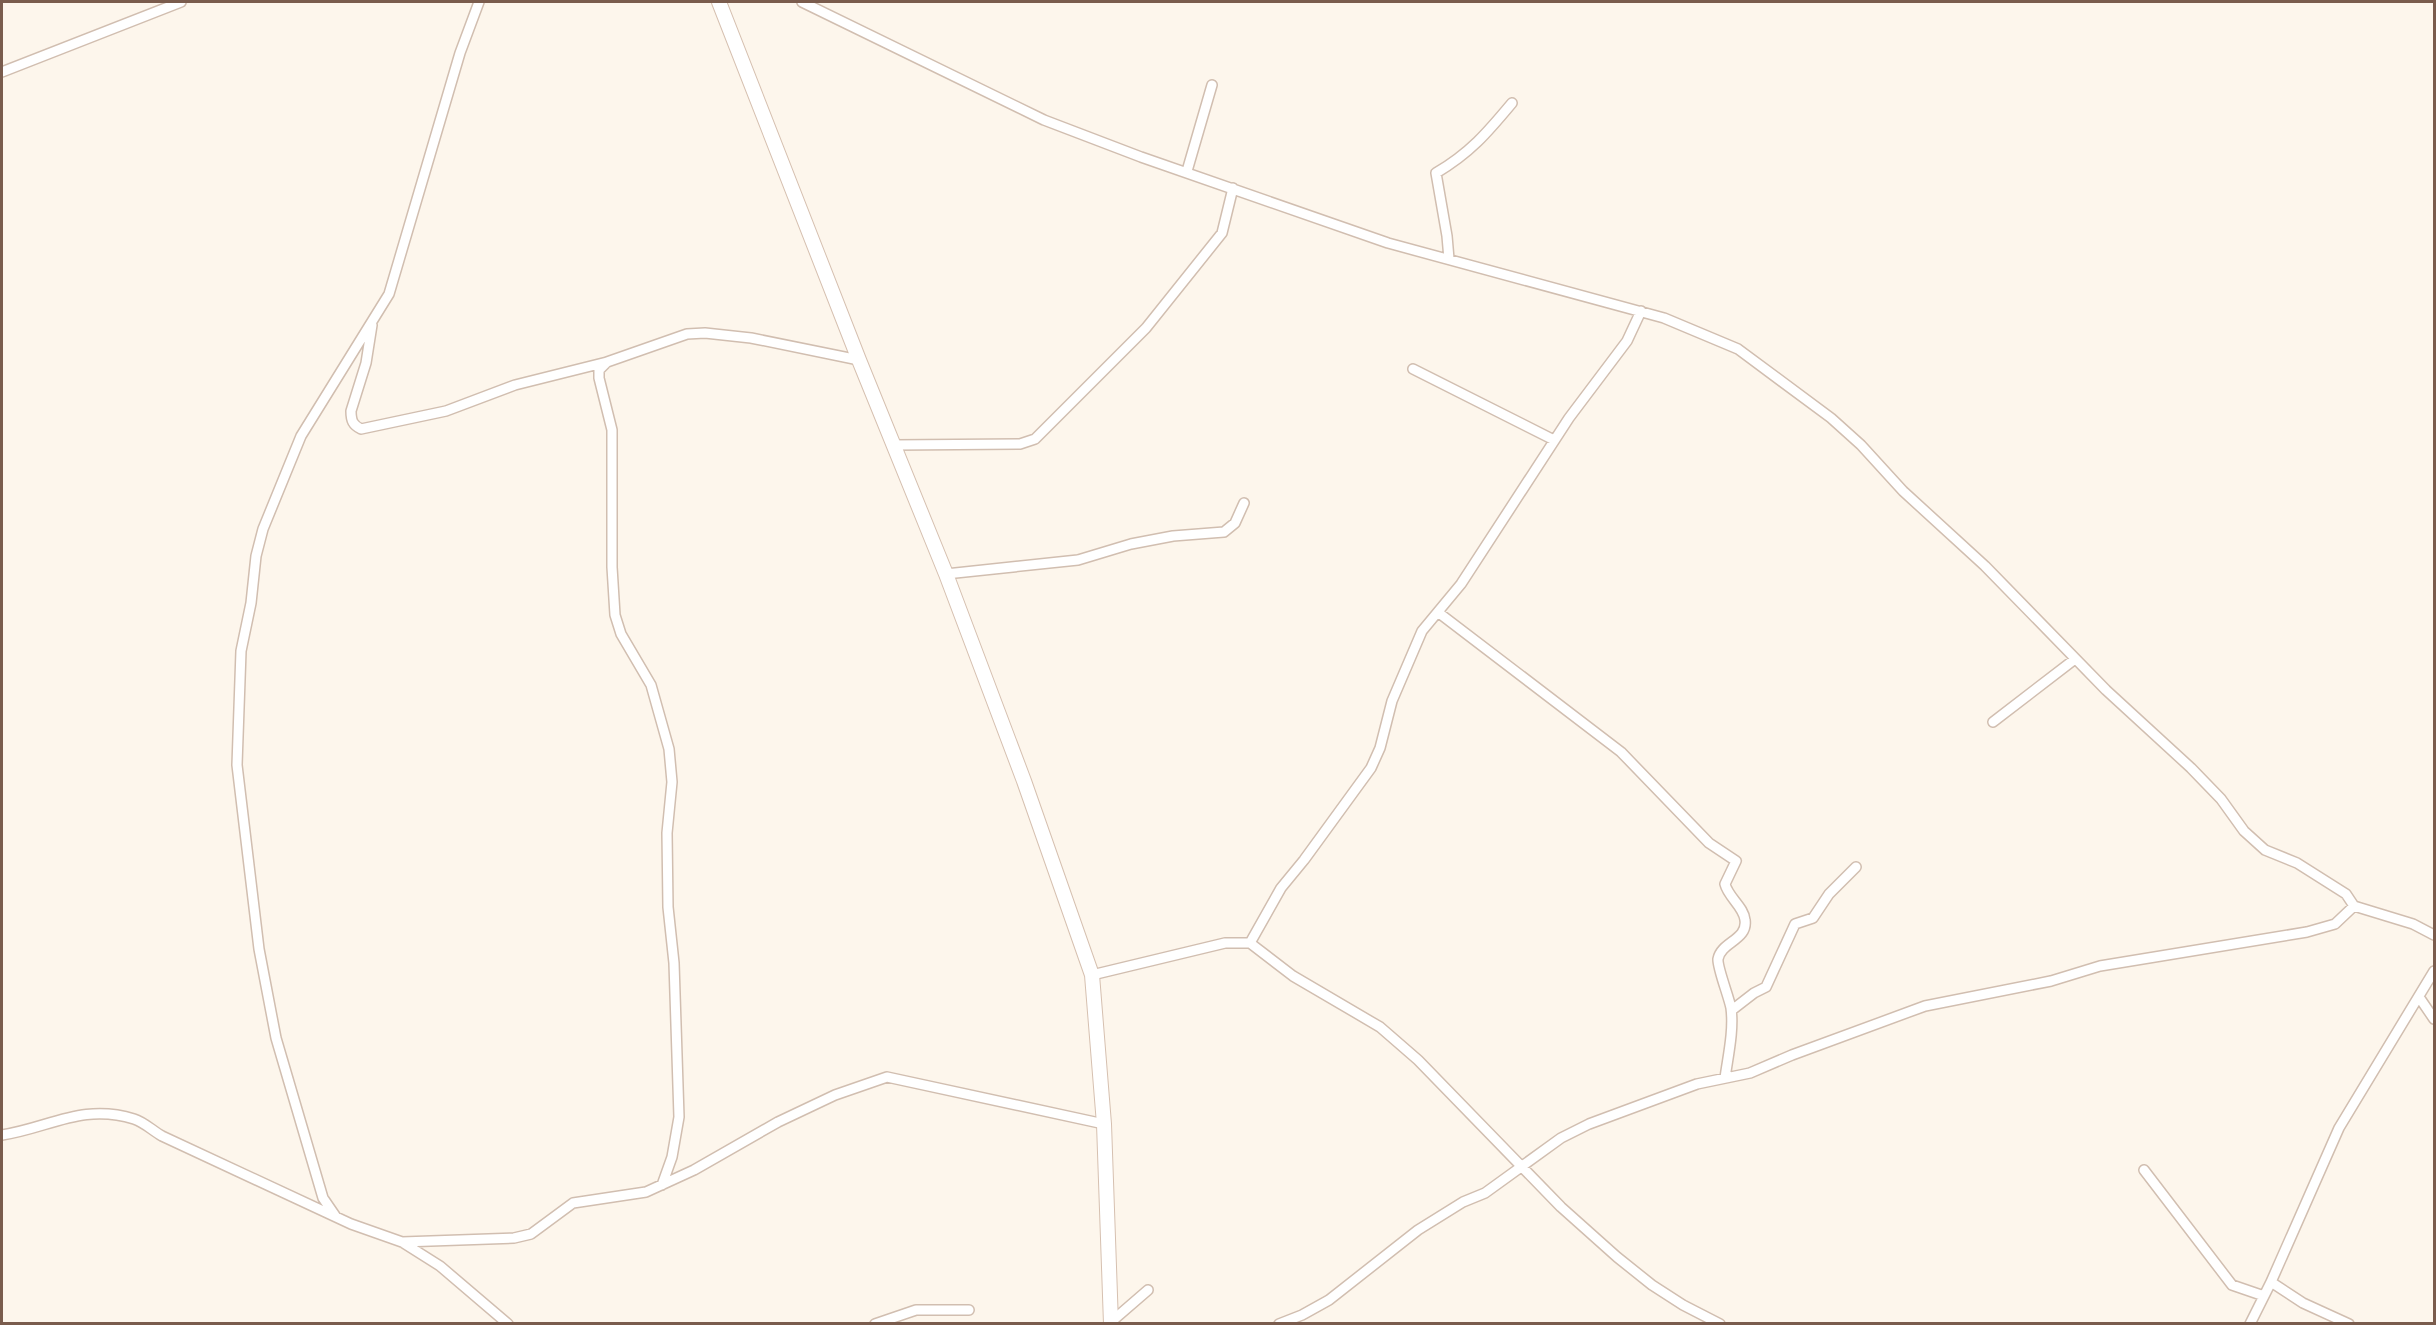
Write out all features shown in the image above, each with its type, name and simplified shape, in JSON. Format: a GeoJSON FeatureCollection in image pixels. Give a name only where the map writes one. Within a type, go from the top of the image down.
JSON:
{"type":"FeatureCollection","features":[{"type":"Feature","properties":{"kind":"street"},"geometry":{"type":"LineString","coordinates":[[2,72],[181,2]]}},
{"type":"Feature","properties":{"kind":"street"},"geometry":{"type":"LineString","coordinates":[[336,1217],[323,1198],[282,1059],[258,949],[237,765],[241,651],[251,603],[256,556],[263,529],[301,436],[389,294],[460,53],[479,2]]}},
{"type":"Feature","properties":{"kind":"street"},"geometry":{"type":"LineString","coordinates":[[719,2],[859,360],[946,574],[1024,781],[1092,975],[1104,1124],[1112,1322]]}},
{"type":"Feature","properties":{"kind":"street"},"geometry":{"type":"LineString","coordinates":[[802,2],[904,54],[1044,120],[1141,157],[1187,171],[1388,243],[1664,318],[1738,349],[1831,418],[1861,445],[1903,491],[1985,566],[2075,659],[2213,791],[2244,831],[2265,850],[2297,862],[2346,894],[2354,906],[2413,924],[2434,935]]}},
{"type":"Feature","properties":{"kind":"street"},"geometry":{"type":"LineString","coordinates":[[1187,171],[1212,86]]}},
{"type":"Feature","properties":{"kind":"street"},"geometry":{"type":"LineString","coordinates":[[1449,259],[1436,173],[1463,157],[1490,130],[1512,103]]}},
{"type":"Feature","properties":{"kind":"street"},"geometry":{"type":"LineString","coordinates":[[895,445],[1020,444],[1035,440],[1146,328],[1222,233],[1233,188]]}},
{"type":"Feature","properties":{"kind":"street"},"geometry":{"type":"LineString","coordinates":[[1251,943],[1281,888],[1371,768],[1380,748],[1392,701],[1403,672],[1417,648],[1422,631],[1439,613],[1488,544],[1554,440],[1627,341],[1641,311]]}},
{"type":"Feature","properties":{"kind":"street"},"geometry":{"type":"LineString","coordinates":[[373,322],[366,363],[351,411],[351,419],[355,426],[361,429],[446,411],[515,385],[607,362],[687,334],[705,333],[752,338],[859,360]]}},
{"type":"Feature","properties":{"kind":"street"},"geometry":{"type":"LineString","coordinates":[[607,362],[599,370],[599,378],[612,430],[612,567],[615,615],[621,634],[651,685],[669,749],[672,782],[667,833],[668,907],[674,963],[680,1117],[672,1157],[662,1185]]}},
{"type":"Feature","properties":{"kind":"street"},"geometry":{"type":"LineString","coordinates":[[1413,369],[1554,440]]}},
{"type":"Feature","properties":{"kind":"street"},"geometry":{"type":"LineString","coordinates":[[946,574],[1078,560],[1131,544],[1173,536],[1224,532],[1235,523],[1244,503]]}},
{"type":"Feature","properties":{"kind":"street"},"geometry":{"type":"LineString","coordinates":[[1439,613],[1621,752],[1709,843],[1736,861],[1725,884],[1746,917],[1746,926],[1741,935],[1721,951],[1718,964],[1726,983],[1732,1010],[1725,1077]]}},
{"type":"Feature","properties":{"kind":"street"},"geometry":{"type":"LineString","coordinates":[[1993,722],[2075,659]]}},
{"type":"Feature","properties":{"kind":"street"},"geometry":{"type":"LineString","coordinates":[[1732,1010],[1766,987],[1795,924],[1813,918],[1829,894],[1856,867]]}},
{"type":"Feature","properties":{"kind":"street"},"geometry":{"type":"LineString","coordinates":[[1279,1323],[1302,1315],[1329,1300],[1418,1230],[1463,1202],[1485,1193],[1561,1138],[1589,1124],[1697,1084],[1750,1073],[1791,1055],[1925,1006],[2051,981],[2100,966],[2307,932],[2335,924],[2354,906]]}},
{"type":"Feature","properties":{"kind":"street"},"geometry":{"type":"LineString","coordinates":[[1092,975],[1225,943],[1251,943],[1293,976],[1380,1027],[1418,1060],[1561,1207],[1617,1257],[1652,1286],[1683,1305],[1720,1323]]}},
{"type":"Feature","properties":{"kind":"street"},"geometry":{"type":"LineString","coordinates":[[2250,1323],[2271,1282],[2339,1128],[2434,971]]}},
{"type":"Feature","properties":{"kind":"street"},"geometry":{"type":"LineString","coordinates":[[2419,997],[2434,1019]]}},
{"type":"Feature","properties":{"kind":"street"},"geometry":{"type":"LineString","coordinates":[[402,1242],[514,1238],[531,1234],[573,1203],[646,1192],[694,1170],[778,1122],[835,1095],[887,1077],[1104,1124]]}},
{"type":"Feature","properties":{"kind":"street"},"geometry":{"type":"LineString","coordinates":[[2,1135],[68,1116],[108,1114],[136,1120],[162,1136],[336,1217],[402,1242],[440,1266],[508,1323]]}},
{"type":"Feature","properties":{"kind":"street"},"geometry":{"type":"LineString","coordinates":[[2144,1170],[2232,1285],[2264,1296]]}},
{"type":"Feature","properties":{"kind":"street"},"geometry":{"type":"LineString","coordinates":[[2271,1282],[2303,1303],[2349,1323]]}},
{"type":"Feature","properties":{"kind":"street"},"geometry":{"type":"LineString","coordinates":[[1112,1322],[1148,1290]]}},
{"type":"Feature","properties":{"kind":"street"},"geometry":{"type":"LineString","coordinates":[[875,1323],[916,1310],[969,1310]]}}]}
